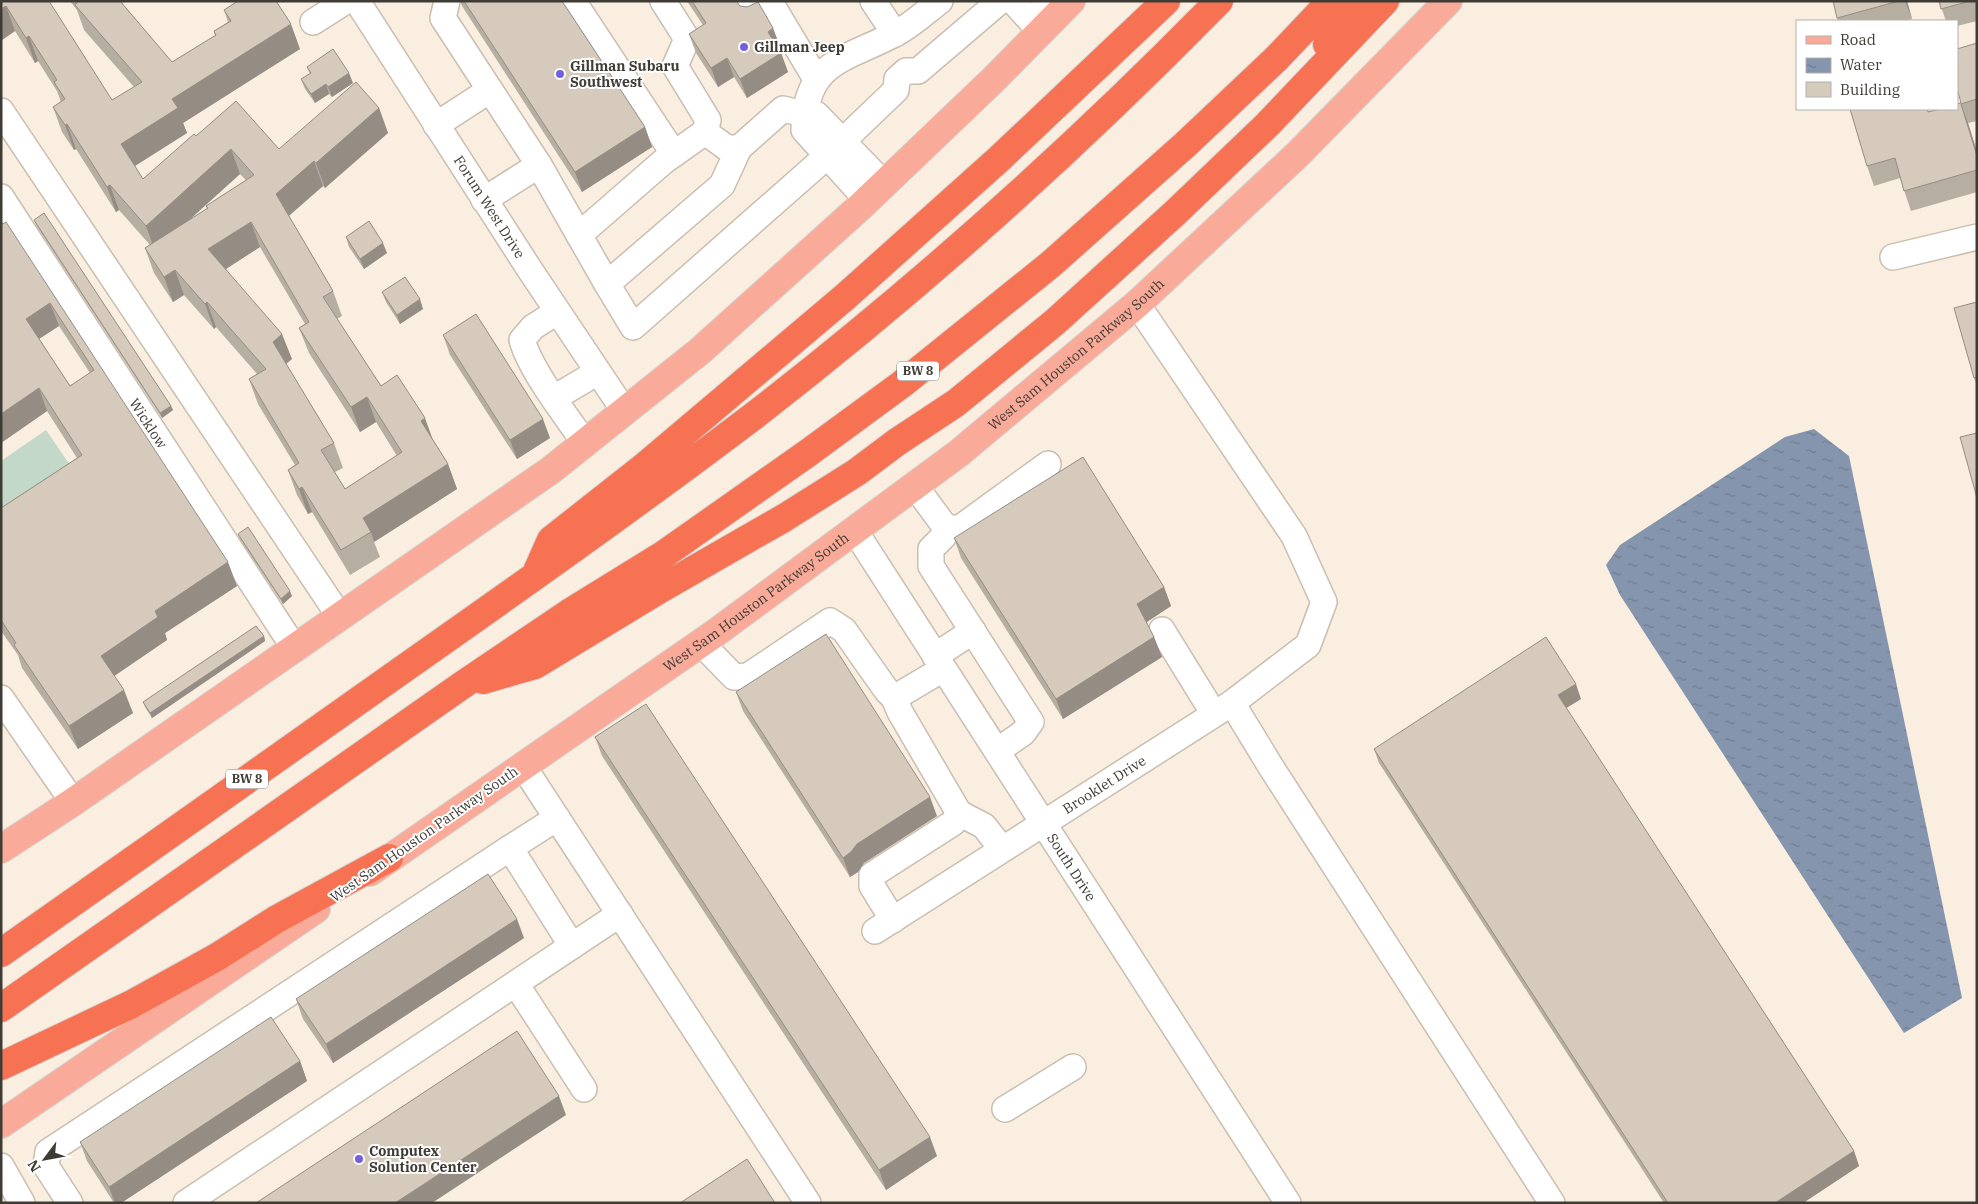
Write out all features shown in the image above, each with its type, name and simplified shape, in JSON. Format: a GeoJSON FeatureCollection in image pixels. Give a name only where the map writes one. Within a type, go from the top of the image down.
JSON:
{"type":"FeatureCollection","features":[{"type":"Feature","properties":{"kind":"highway"},"geometry":{"type":"LineString","coordinates":[[535,576],[550,540],[633,476],[845,297],[992,165],[1166,1]]}},
{"type":"Feature","properties":{"kind":"highway","name":"BW 8"},"geometry":{"type":"LineString","coordinates":[[1,953],[611,522],[757,413],[922,279],[1037,178],[1169,52],[1219,1]]}},
{"type":"Feature","properties":{"kind":"highway","name":"BW 8"},"geometry":{"type":"LineString","coordinates":[[1,1008],[461,686],[569,613],[663,555],[808,454],[902,384],[1050,264],[1186,144],[1276,58],[1331,1]]}},
{"type":"Feature","properties":{"kind":"highway"},"geometry":{"type":"LineString","coordinates":[[1268,124],[1335,33],[1355,1]]}},
{"type":"Feature","properties":{"kind":"highway"},"geometry":{"type":"LineString","coordinates":[[461,686],[536,665],[662,588],[784,518],[857,472],[897,442],[956,403],[1055,322],[1176,213],[1268,124],[1386,1]]}},
{"type":"Feature","properties":{"kind":"highway"},"geometry":{"type":"LineString","coordinates":[[1,1066],[132,1004],[217,957],[277,919],[389,858]]}},
{"type":"Feature","properties":{"kind":"main road","name":"West Sam Houston Parkway South"},"geometry":{"type":"LineString","coordinates":[[1,1124],[702,643],[959,454],[1137,304],[1297,155],[1448,1]]}},
{"type":"Feature","properties":{"kind":"main road"},"geometry":{"type":"LineString","coordinates":[[1,849],[73,802],[544,475],[625,412],[700,351],[875,192],[993,80],[1053,12]]}},
{"type":"Feature","properties":{"kind":"street"},"geometry":{"type":"LineString","coordinates":[[313,22],[346,1]]}},
{"type":"Feature","properties":{"kind":"street","name":"Forum West Drive"},"geometry":{"type":"LineString","coordinates":[[357,1],[484,200],[625,412]]}},
{"type":"Feature","properties":{"kind":"street"},"geometry":{"type":"LineString","coordinates":[[447,1],[443,18],[539,165],[633,327],[835,149],[896,90],[897,79],[906,71],[918,71],[1000,1]]}},
{"type":"Feature","properties":{"kind":"street"},"geometry":{"type":"LineString","coordinates":[[572,1],[674,154]]}},
{"type":"Feature","properties":{"kind":"street"},"geometry":{"type":"LineString","coordinates":[[579,235],[674,154],[706,132],[708,120],[676,66],[687,39],[663,1]]}},
{"type":"Feature","properties":{"kind":"street"},"geometry":{"type":"LineString","coordinates":[[746,1],[753,12],[770,2],[816,79]]}},
{"type":"Feature","properties":{"kind":"street"},"geometry":{"type":"LineString","coordinates":[[873,1],[895,34]]}},
{"type":"Feature","properties":{"kind":"street"},"geometry":{"type":"LineString","coordinates":[[804,114],[816,79],[832,64],[895,34],[940,1]]}},
{"type":"Feature","properties":{"kind":"street"},"geometry":{"type":"LineString","coordinates":[[1013,1],[1053,12]]}},
{"type":"Feature","properties":{"kind":"street"},"geometry":{"type":"LineString","coordinates":[[436,125],[490,90]]}},
{"type":"Feature","properties":{"kind":"street"},"geometry":{"type":"LineString","coordinates":[[607,284],[722,185],[739,148],[782,109],[804,114],[816,114],[835,149],[875,192]]}},
{"type":"Feature","properties":{"kind":"street"},"geometry":{"type":"LineString","coordinates":[[1,110],[340,617]]}},
{"type":"Feature","properties":{"kind":"street"},"geometry":{"type":"LineString","coordinates":[[706,132],[727,148],[739,148]]}},
{"type":"Feature","properties":{"kind":"street"},"geometry":{"type":"LineString","coordinates":[[484,200],[539,165]]}},
{"type":"Feature","properties":{"kind":"street","name":"Wicklow"},"geometry":{"type":"LineString","coordinates":[[1,197],[295,649]]}},
{"type":"Feature","properties":{"kind":"street"},"geometry":{"type":"LineString","coordinates":[[1894,257],[1977,237]]}},
{"type":"Feature","properties":{"kind":"street","name":"Brooklet Drive"},"geometry":{"type":"LineString","coordinates":[[959,814],[953,823],[872,875],[872,886],[884,925],[1223,708],[1308,645],[1324,602],[1294,536],[1137,304]]}},
{"type":"Feature","properties":{"kind":"street"},"geometry":{"type":"LineString","coordinates":[[558,312],[533,327],[522,340],[525,350],[554,398],[585,443]]}},
{"type":"Feature","properties":{"kind":"street"},"geometry":{"type":"LineString","coordinates":[[554,398],[598,372]]}},
{"type":"Feature","properties":{"kind":"street"},"geometry":{"type":"LineString","coordinates":[[946,528],[960,528],[1048,464]]}},
{"type":"Feature","properties":{"kind":"street"},"geometry":{"type":"LineString","coordinates":[[915,486],[946,528]]}},
{"type":"Feature","properties":{"kind":"street"},"geometry":{"type":"LineString","coordinates":[[946,528],[944,536],[931,549],[931,566],[1031,722],[1023,733],[997,752]]}},
{"type":"Feature","properties":{"kind":"street","name":"South Drive"},"geometry":{"type":"LineString","coordinates":[[855,531],[1137,965],[1288,1203]]}},
{"type":"Feature","properties":{"kind":"street"},"geometry":{"type":"LineString","coordinates":[[702,643],[734,677],[748,676],[830,621],[844,630],[894,698],[900,712],[959,814],[984,826],[1002,849]]}},
{"type":"Feature","properties":{"kind":"street"},"geometry":{"type":"LineString","coordinates":[[1162,630],[1223,708],[1262,753],[1552,1203]]}},
{"type":"Feature","properties":{"kind":"street"},"geometry":{"type":"LineString","coordinates":[[894,698],[939,663],[972,631]]}},
{"type":"Feature","properties":{"kind":"street"},"geometry":{"type":"LineString","coordinates":[[1,698],[73,802]]}},
{"type":"Feature","properties":{"kind":"street"},"geometry":{"type":"LineString","coordinates":[[523,766],[808,1203]]}},
{"type":"Feature","properties":{"kind":"street"},"geometry":{"type":"LineString","coordinates":[[70,1203],[46,1166],[48,1152],[557,818]]}},
{"type":"Feature","properties":{"kind":"street"},"geometry":{"type":"LineString","coordinates":[[510,848],[572,946]]}},
{"type":"Feature","properties":{"kind":"street"},"geometry":{"type":"LineString","coordinates":[[186,1203],[620,914]]}},
{"type":"Feature","properties":{"kind":"street"},"geometry":{"type":"LineString","coordinates":[[516,984],[584,1088]]}},
{"type":"Feature","properties":{"kind":"street"},"geometry":{"type":"LineString","coordinates":[[1006,1109],[1073,1067]]}},
{"type":"Feature","properties":{"kind":"street"},"geometry":{"type":"LineString","coordinates":[[1,1166],[22,1203]]}},
{"type":"Feature","properties":{"kind":"green space"},"geometry":{"type":"Polygon","coordinates":[[[46,430],[72,468],[1,515],[1,461],[46,430]]]}},
{"type":"Feature","properties":{"kind":"water"},"geometry":{"type":"Polygon","coordinates":[[[1814,429],[1849,456],[1962,998],[1904,1033],[1620,595],[1606,565],[1620,545],[1785,437],[1814,429]]]}},
{"type":"Feature","properties":{"kind":"building"},"geometry":{"type":"Polygon","coordinates":[[[1,1],[49,1],[112,100],[142,82],[75,5],[79,1],[120,1],[172,62],[216,35],[214,31],[231,21],[224,10],[238,1],[276,1],[291,24],[172,99],[178,108],[121,144],[143,179],[194,134],[196,136],[236,101],[279,149],[356,82],[379,108],[316,163],[314,161],[276,194],[333,291],[323,297],[381,386],[397,375],[425,418],[421,421],[448,464],[363,518],[371,532],[341,550],[302,487],[299,489],[288,470],[299,463],[249,379],[266,369],[207,302],[205,304],[175,270],[164,277],[145,248],[208,208],[206,206],[254,175],[231,149],[146,226],[110,185],[107,187],[67,124],[65,125],[53,107],[65,99],[54,82],[57,80],[29,36],[26,38],[6,6],[1,9],[1,1]],[[251,222],[208,249],[282,334],[273,342],[334,443],[321,450],[345,489],[402,452],[367,397],[351,407],[299,328],[309,322],[251,222]]]}},
{"type":"Feature","properties":{"kind":"building","name":"Gillman Subaru Southwest"},"geometry":{"type":"Polygon","coordinates":[[[464,1],[562,1],[645,127],[575,172],[464,1]]]}},
{"type":"Feature","properties":{"kind":"building","name":"Gillman Jeep"},"geometry":{"type":"Polygon","coordinates":[[[692,1],[736,1],[740,6],[747,7],[758,2],[773,28],[768,32],[781,53],[740,79],[727,58],[711,68],[689,34],[706,23],[692,1]]]}},
{"type":"Feature","properties":{"kind":"building"},"geometry":{"type":"Polygon","coordinates":[[[1833,1],[1899,1],[1837,18],[1833,1]]]}},
{"type":"Feature","properties":{"kind":"building"},"geometry":{"type":"Polygon","coordinates":[[[1939,1],[1970,1],[1941,9],[1939,1]]]}},
{"type":"Feature","properties":{"kind":"building"},"geometry":{"type":"Polygon","coordinates":[[[1977,43],[1977,99],[1961,104],[1977,156],[1977,170],[1904,191],[1895,158],[1867,166],[1850,110],[1927,110],[1928,112],[1958,110],[1958,104],[1961,103],[1958,92],[1958,49],[1977,43]]]}},
{"type":"Feature","properties":{"kind":"building"},"geometry":{"type":"Polygon","coordinates":[[[333,49],[349,73],[328,87],[326,84],[311,94],[301,79],[311,73],[307,67],[333,49]]]}},
{"type":"Feature","properties":{"kind":"building"},"geometry":{"type":"Polygon","coordinates":[[[44,213],[171,406],[160,413],[34,220],[44,213]]]}},
{"type":"Feature","properties":{"kind":"building"},"geometry":{"type":"Polygon","coordinates":[[[369,221],[383,243],[360,259],[346,237],[369,221]]]}},
{"type":"Feature","properties":{"kind":"building"},"geometry":{"type":"Polygon","coordinates":[[[6,222],[228,562],[155,611],[158,617],[101,656],[124,690],[69,726],[14,645],[16,643],[1,620],[1,508],[82,455],[39,388],[1,414],[1,225],[6,222]],[[50,303],[26,319],[70,386],[94,370],[50,303]]]}},
{"type":"Feature","properties":{"kind":"building"},"geometry":{"type":"Polygon","coordinates":[[[405,277],[420,299],[397,315],[382,292],[405,277]]]}},
{"type":"Feature","properties":{"kind":"building"},"geometry":{"type":"Polygon","coordinates":[[[1977,302],[1977,377],[1974,378],[1954,308],[1977,302]]]}},
{"type":"Feature","properties":{"kind":"building"},"geometry":{"type":"Polygon","coordinates":[[[476,314],[543,419],[510,440],[443,335],[476,314]]]}},
{"type":"Feature","properties":{"kind":"building"},"geometry":{"type":"Polygon","coordinates":[[[1977,433],[1977,498],[1960,437],[1977,433]]]}},
{"type":"Feature","properties":{"kind":"building"},"geometry":{"type":"Polygon","coordinates":[[[1083,457],[1164,587],[1137,604],[1154,637],[1056,699],[954,538],[1083,457]]]}},
{"type":"Feature","properties":{"kind":"building"},"geometry":{"type":"Polygon","coordinates":[[[248,527],[290,591],[281,599],[238,534],[248,527]]]}},
{"type":"Feature","properties":{"kind":"building"},"geometry":{"type":"Polygon","coordinates":[[[256,626],[264,636],[150,713],[143,702],[256,626]]]}},
{"type":"Feature","properties":{"kind":"building"},"geometry":{"type":"Polygon","coordinates":[[[826,634],[930,797],[857,844],[843,858],[736,692],[826,634]]]}},
{"type":"Feature","properties":{"kind":"building"},"geometry":{"type":"Polygon","coordinates":[[[1546,637],[1576,684],[1558,695],[1854,1151],[1775,1203],[1668,1203],[1374,749],[1546,637]]]}},
{"type":"Feature","properties":{"kind":"building"},"geometry":{"type":"Polygon","coordinates":[[[646,704],[930,1137],[879,1170],[595,737],[646,704]]]}},
{"type":"Feature","properties":{"kind":"building"},"geometry":{"type":"Polygon","coordinates":[[[488,874],[517,919],[326,1044],[296,999],[488,874]]]}},
{"type":"Feature","properties":{"kind":"building"},"geometry":{"type":"Polygon","coordinates":[[[271,1017],[300,1061],[109,1187],[80,1142],[271,1017]]]}},
{"type":"Feature","properties":{"kind":"building"},"geometry":{"type":"Polygon","coordinates":[[[517,1031],[559,1096],[395,1203],[256,1203],[517,1031]]]}},
{"type":"Feature","properties":{"kind":"building"},"geometry":{"type":"Polygon","coordinates":[[[747,1159],[775,1203],[680,1203],[747,1159]]]}},
{"type":"Feature","properties":{"kind":"place","name":"Gillman Jeep"},"geometry":{"type":"Point","coordinates":[744,47]}},
{"type":"Feature","properties":{"kind":"place","name":"Gillman Subaru Southwest"},"geometry":{"type":"Point","coordinates":[560,74]}},
{"type":"Feature","properties":{"kind":"place","name":"Computex Solution Center"},"geometry":{"type":"Point","coordinates":[359,1159]}}]}
